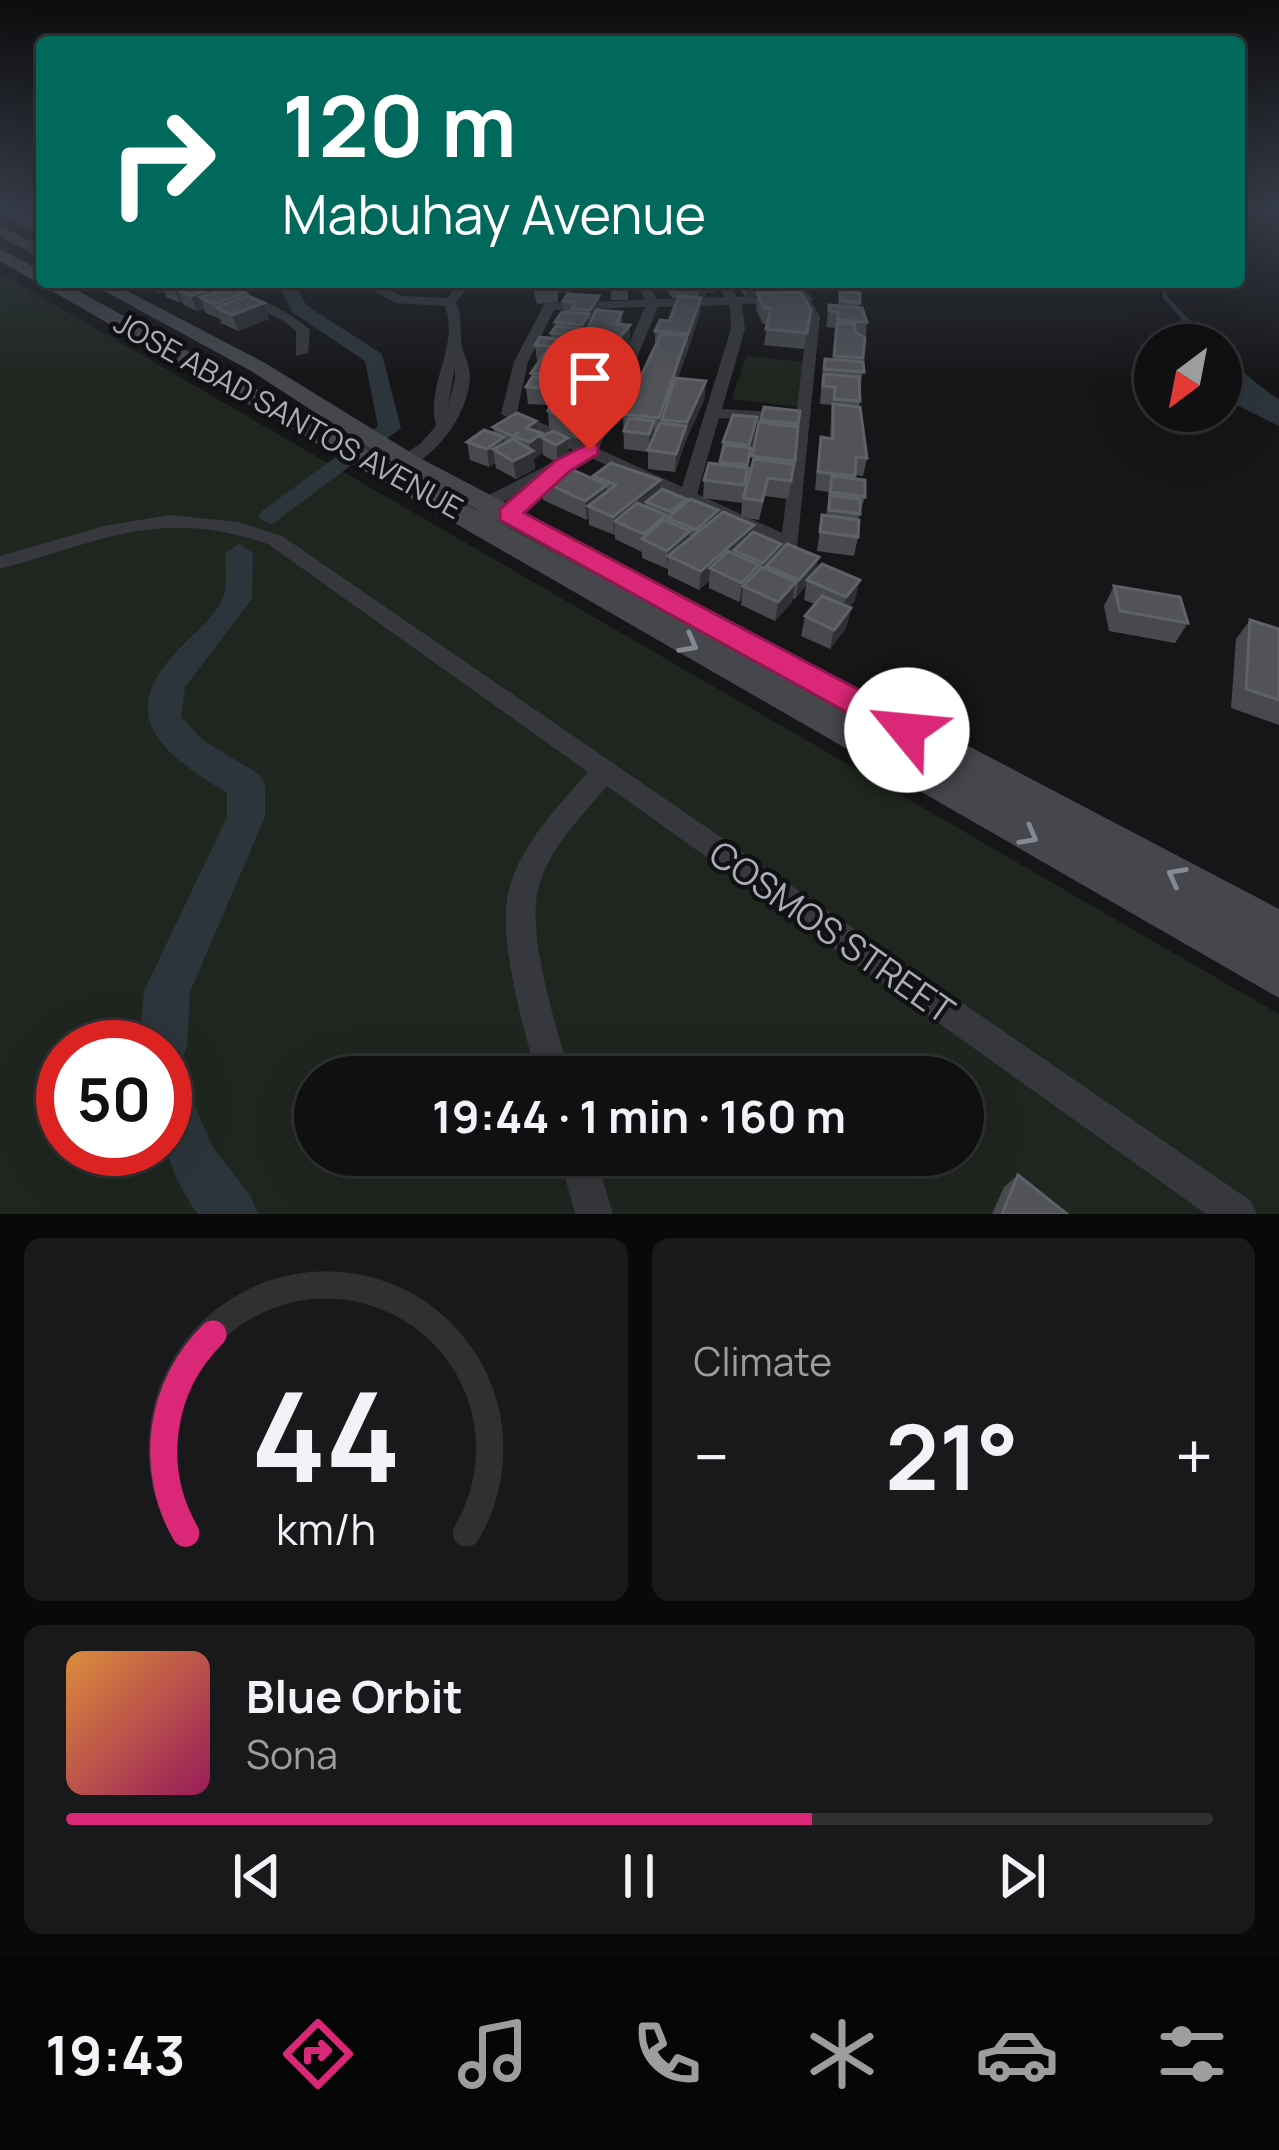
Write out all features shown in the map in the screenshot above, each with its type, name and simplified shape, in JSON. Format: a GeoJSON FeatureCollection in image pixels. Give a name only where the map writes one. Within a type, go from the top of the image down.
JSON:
{"type":"FeatureCollection","features":[{"type":"Feature","properties":{"kind":"main road","name":"JOSE ABAD SANTOS AVENUE"},"geometry":{"type":"LineString","coordinates":[[60,288],[333,445],[388,462],[492,513],[1279,932]]}},
{"type":"Feature","properties":{"kind":"main road","name":"JOSE ABAD SANTOS AVENUE"},"geometry":{"type":"LineString","coordinates":[[109,288],[258,367],[357,433],[388,462]]}},
{"type":"Feature","properties":{"kind":"main road","name":"JOSE ABAD SANTOS AVENUE"},"geometry":{"type":"LineString","coordinates":[[492,513],[1279,976]]}},
{"type":"Feature","properties":{"kind":"street"},"geometry":{"type":"LineString","coordinates":[[221,288],[289,318],[303,330],[301,352]]}},
{"type":"Feature","properties":{"kind":"street"},"geometry":{"type":"LineString","coordinates":[[376,288],[400,300],[450,302]]}},
{"type":"Feature","properties":{"kind":"street"},"geometry":{"type":"LineString","coordinates":[[450,302],[461,288]]}},
{"type":"Feature","properties":{"kind":"street"},"geometry":{"type":"LineString","coordinates":[[492,513],[590,450],[653,304],[645,288]]}},
{"type":"Feature","properties":{"kind":"street"},"geometry":{"type":"LineString","coordinates":[[688,496],[738,329],[736,304],[724,288]]}},
{"type":"Feature","properties":{"kind":"street"},"geometry":{"type":"LineString","coordinates":[[796,288],[806,299],[814,316],[793,542],[783,543],[517,419],[506,407],[549,306],[806,299]]}},
{"type":"Feature","properties":{"kind":"street"},"geometry":{"type":"LineString","coordinates":[[388,462],[426,453],[444,427],[437,413],[455,343],[457,313],[450,302]]}},
{"type":"Feature","properties":{"kind":"street"},"geometry":{"type":"LineString","coordinates":[[715,413],[806,419]]}},
{"type":"Feature","properties":{"kind":"street","name":"COSMOS STREET"},"geometry":{"type":"LineString","coordinates":[[0,563],[172,518],[238,525],[275,540],[1238,1214]]}},
{"type":"Feature","properties":{"kind":"street"},"geometry":{"type":"LineString","coordinates":[[548,1056],[534,1007],[521,891],[550,834],[603,773]]}},
{"type":"Feature","properties":{"kind":"street"},"geometry":{"type":"LineString","coordinates":[[583,1176],[594,1214]]}},
{"type":"Feature","properties":{"kind":"shaded area"},"geometry":{"type":"Polygon","coordinates":[[[0,273],[1279,1014],[1279,1214],[0,1214],[0,273]]]}},
{"type":"Feature","properties":{"kind":"shaded area"},"geometry":{"type":"Polygon","coordinates":[[[746,356],[807,362],[799,407],[732,399],[746,356]]]}},
{"type":"Feature","properties":{"kind":"building"},"geometry":{"type":"Polygon","coordinates":[[[184,288],[214,288],[191,296],[178,290],[184,288]]]}},
{"type":"Feature","properties":{"kind":"building"},"geometry":{"type":"Polygon","coordinates":[[[228,288],[245,293],[213,304],[200,297],[228,288]]]}},
{"type":"Feature","properties":{"kind":"building"},"geometry":{"type":"Polygon","coordinates":[[[840,291],[860,293],[860,303],[840,301],[840,291]]]}},
{"type":"Feature","properties":{"kind":"building"},"geometry":{"type":"Polygon","coordinates":[[[801,292],[811,310],[807,333],[766,329],[771,308],[764,308],[757,293],[801,292]]]}},
{"type":"Feature","properties":{"kind":"building"},"geometry":{"type":"Polygon","coordinates":[[[568,294],[599,296],[590,310],[572,309],[576,302],[563,301],[568,294]]]}},
{"type":"Feature","properties":{"kind":"building"},"geometry":{"type":"Polygon","coordinates":[[[247,296],[264,303],[232,315],[215,307],[247,296]]]}},
{"type":"Feature","properties":{"kind":"building"},"geometry":{"type":"Polygon","coordinates":[[[679,296],[701,298],[688,334],[655,331],[660,320],[669,321],[679,296]]]}},
{"type":"Feature","properties":{"kind":"building"},"geometry":{"type":"Polygon","coordinates":[[[829,305],[862,308],[867,322],[838,320],[838,312],[829,311],[829,305]]]}},
{"type":"Feature","properties":{"kind":"building"},"geometry":{"type":"Polygon","coordinates":[[[596,310],[622,312],[616,324],[630,325],[612,347],[589,345],[596,333],[586,332],[596,310]]]}},
{"type":"Feature","properties":{"kind":"building"},"geometry":{"type":"Polygon","coordinates":[[[562,312],[589,314],[582,325],[555,322],[562,312]]]}},
{"type":"Feature","properties":{"kind":"building"},"geometry":{"type":"Polygon","coordinates":[[[837,323],[855,324],[855,332],[865,338],[863,358],[834,356],[837,323]]]}},
{"type":"Feature","properties":{"kind":"building"},"geometry":{"type":"Polygon","coordinates":[[[556,326],[585,329],[581,336],[551,333],[556,326]]]}},
{"type":"Feature","properties":{"kind":"building"},"geometry":{"type":"Polygon","coordinates":[[[661,334],[687,336],[659,418],[623,414],[661,334]]]}},
{"type":"Feature","properties":{"kind":"building"},"geometry":{"type":"Polygon","coordinates":[[[540,337],[575,341],[570,348],[535,345],[540,337]]]}},
{"type":"Feature","properties":{"kind":"building"},"geometry":{"type":"Polygon","coordinates":[[[578,348],[613,352],[598,391],[526,387],[532,377],[563,380],[578,348]]]}},
{"type":"Feature","properties":{"kind":"building"},"geometry":{"type":"Polygon","coordinates":[[[548,349],[569,351],[558,376],[531,373],[548,349]]]}},
{"type":"Feature","properties":{"kind":"building"},"geometry":{"type":"Polygon","coordinates":[[[825,359],[863,362],[864,372],[824,369],[825,359]]]}},
{"type":"Feature","properties":{"kind":"building"},"geometry":{"type":"Polygon","coordinates":[[[824,374],[859,377],[860,401],[834,399],[835,387],[823,386],[824,374]]]}},
{"type":"Feature","properties":{"kind":"building"},"geometry":{"type":"Polygon","coordinates":[[[675,378],[706,381],[687,422],[662,420],[675,378]]]}},
{"type":"Feature","properties":{"kind":"building"},"geometry":{"type":"Polygon","coordinates":[[[557,390],[599,394],[585,425],[548,411],[557,390]]]}},
{"type":"Feature","properties":{"kind":"building"},"geometry":{"type":"Polygon","coordinates":[[[833,404],[860,407],[867,458],[856,457],[855,476],[818,472],[821,437],[833,439],[833,404]]]}},
{"type":"Feature","properties":{"kind":"building"},"geometry":{"type":"Polygon","coordinates":[[[764,407],[800,411],[798,424],[761,420],[764,407]]]}},
{"type":"Feature","properties":{"kind":"building"},"geometry":{"type":"Polygon","coordinates":[[[517,413],[536,421],[526,428],[542,433],[530,442],[515,437],[519,432],[512,436],[493,427],[517,413]]]}},
{"type":"Feature","properties":{"kind":"building"},"geometry":{"type":"Polygon","coordinates":[[[733,415],[757,417],[749,445],[723,442],[733,415]]]}},
{"type":"Feature","properties":{"kind":"building"},"geometry":{"type":"Polygon","coordinates":[[[629,418],[654,421],[649,434],[624,431],[629,418]]]}},
{"type":"Feature","properties":{"kind":"building"},"geometry":{"type":"Polygon","coordinates":[[[759,422],[798,427],[795,461],[752,456],[759,422]]]}},
{"type":"Feature","properties":{"kind":"building"},"geometry":{"type":"Polygon","coordinates":[[[660,423],[686,426],[676,454],[648,450],[660,423]]]}},
{"type":"Feature","properties":{"kind":"building"},"geometry":{"type":"Polygon","coordinates":[[[484,430],[504,437],[487,449],[467,442],[484,430]]]}},
{"type":"Feature","properties":{"kind":"building"},"geometry":{"type":"Polygon","coordinates":[[[553,431],[568,438],[556,445],[541,437],[553,431]]]}},
{"type":"Feature","properties":{"kind":"building"},"geometry":{"type":"Polygon","coordinates":[[[513,439],[533,451],[513,461],[493,449],[513,439]]]}},
{"type":"Feature","properties":{"kind":"building"},"geometry":{"type":"Polygon","coordinates":[[[724,445],[751,448],[747,465],[720,462],[724,445]]]}},
{"type":"Feature","properties":{"kind":"building"},"geometry":{"type":"Polygon","coordinates":[[[754,459],[794,464],[791,481],[768,478],[762,501],[743,498],[754,459]]]}},
{"type":"Feature","properties":{"kind":"building"},"geometry":{"type":"Polygon","coordinates":[[[611,463],[660,480],[613,517],[588,506],[616,485],[593,476],[611,463]]]}},
{"type":"Feature","properties":{"kind":"building"},"geometry":{"type":"Polygon","coordinates":[[[709,463],[748,468],[744,485],[704,480],[709,463]]]}},
{"type":"Feature","properties":{"kind":"building"},"geometry":{"type":"Polygon","coordinates":[[[564,466],[607,485],[585,501],[542,481],[564,466]]]}},
{"type":"Feature","properties":{"kind":"building"},"geometry":{"type":"Polygon","coordinates":[[[832,476],[865,480],[865,497],[830,492],[832,476]]]}},
{"type":"Feature","properties":{"kind":"building"},"geometry":{"type":"Polygon","coordinates":[[[662,489],[686,499],[671,512],[646,502],[662,489]]]}},
{"type":"Feature","properties":{"kind":"building"},"geometry":{"type":"Polygon","coordinates":[[[830,495],[860,499],[860,514],[829,510],[830,495]]]}},
{"type":"Feature","properties":{"kind":"building"},"geometry":{"type":"Polygon","coordinates":[[[690,499],[718,510],[696,530],[668,518],[690,499]]]}},
{"type":"Feature","properties":{"kind":"building"},"geometry":{"type":"Polygon","coordinates":[[[637,503],[666,515],[644,534],[615,521],[637,503]]]}},
{"type":"Feature","properties":{"kind":"building"},"geometry":{"type":"Polygon","coordinates":[[[723,512],[754,525],[701,571],[668,556],[723,512]]]}},
{"type":"Feature","properties":{"kind":"building"},"geometry":{"type":"Polygon","coordinates":[[[822,515],[859,520],[858,537],[820,532],[822,515]]]}},
{"type":"Feature","properties":{"kind":"building"},"geometry":{"type":"Polygon","coordinates":[[[664,520],[690,531],[667,551],[642,539],[664,520]]]}},
{"type":"Feature","properties":{"kind":"building"},"geometry":{"type":"Polygon","coordinates":[[[753,532],[781,544],[763,563],[734,550],[753,532]]]}},
{"type":"Feature","properties":{"kind":"building"},"geometry":{"type":"Polygon","coordinates":[[[787,544],[819,557],[799,580],[766,566],[787,544]]]}},
{"type":"Feature","properties":{"kind":"building"},"geometry":{"type":"Polygon","coordinates":[[[728,551],[759,565],[742,583],[710,568],[728,551]]]}},
{"type":"Feature","properties":{"kind":"building"},"geometry":{"type":"Polygon","coordinates":[[[822,564],[860,580],[846,597],[807,580],[822,564]]]}},
{"type":"Feature","properties":{"kind":"building"},"geometry":{"type":"Polygon","coordinates":[[[762,567],[796,582],[778,602],[743,586],[762,567]]]}},
{"type":"Feature","properties":{"kind":"building"},"geometry":{"type":"Polygon","coordinates":[[[1114,586],[1180,597],[1188,623],[1120,611],[1114,586]]]}},
{"type":"Feature","properties":{"kind":"building"},"geometry":{"type":"Polygon","coordinates":[[[822,596],[851,608],[834,630],[805,616],[822,596]]]}},
{"type":"Feature","properties":{"kind":"building"},"geometry":{"type":"Polygon","coordinates":[[[1250,620],[1279,629],[1279,700],[1246,689],[1250,620]]]}},
{"type":"Feature","properties":{"kind":"building"},"geometry":{"type":"Polygon","coordinates":[[[1018,1175],[1067,1214],[1002,1214],[1018,1175]]]}},
{"type":"Feature","properties":{"kind":"waterway"},"geometry":{"type":"LineString","coordinates":[[271,517],[390,428],[375,358],[298,308],[289,288]]}},
{"type":"Feature","properties":{"kind":"waterway"},"geometry":{"type":"LineString","coordinates":[[1164,288],[1165,297],[1187,321]]}},
{"type":"Feature","properties":{"kind":"waterway"},"geometry":{"type":"LineString","coordinates":[[1184,318],[1190,324]]}},
{"type":"Feature","properties":{"kind":"waterway"},"geometry":{"type":"LineString","coordinates":[[1242,394],[1279,415]]}},
{"type":"Feature","properties":{"kind":"waterway"},"geometry":{"type":"LineString","coordinates":[[165,1020],[167,991],[246,817],[246,785],[176,738],[164,719],[163,701],[182,666],[237,599],[239,553]]}},
{"type":"Feature","properties":{"kind":"waterway"},"geometry":{"type":"LineString","coordinates":[[192,1159],[231,1214]]}},
{"type":"Feature","properties":{"kind":"route"},"geometry":{"type":"LineString","coordinates":[[590,450],[562,466],[508,514],[907,730]]}}]}
